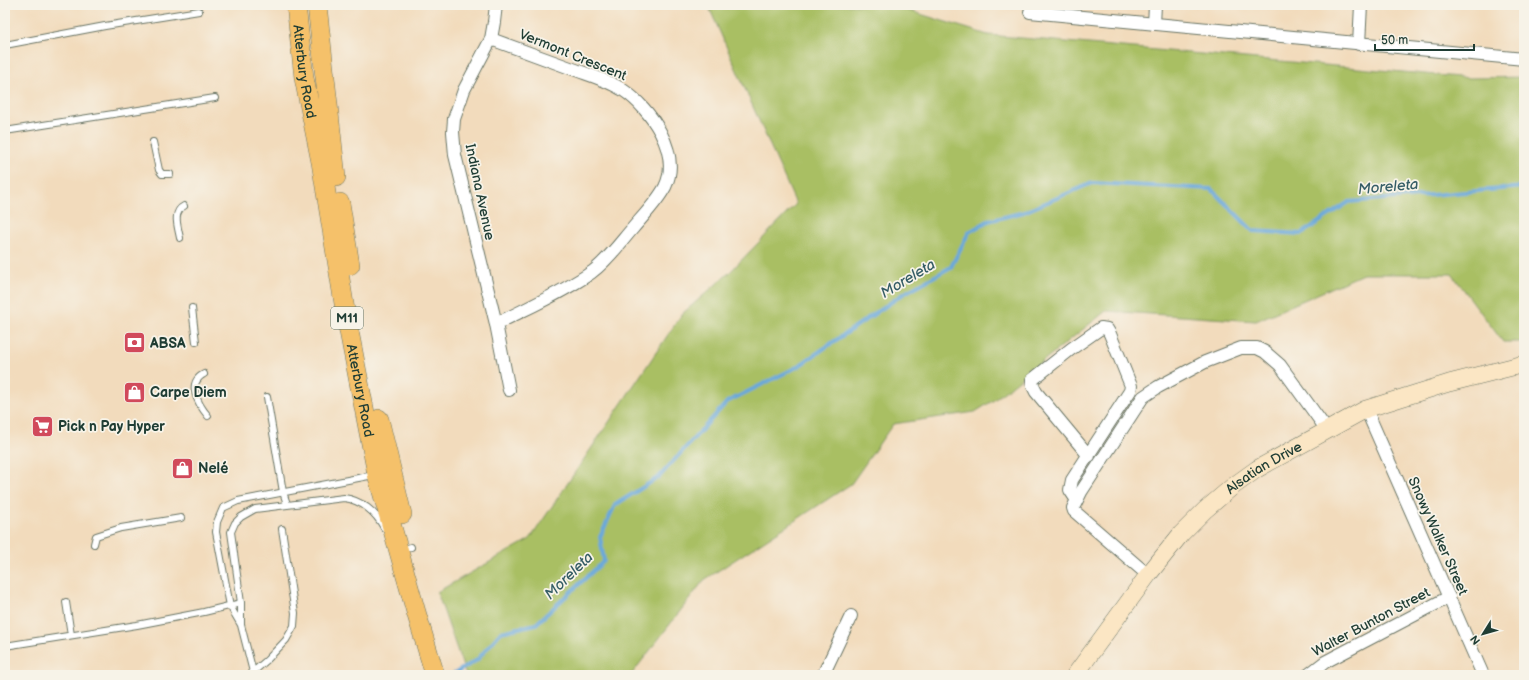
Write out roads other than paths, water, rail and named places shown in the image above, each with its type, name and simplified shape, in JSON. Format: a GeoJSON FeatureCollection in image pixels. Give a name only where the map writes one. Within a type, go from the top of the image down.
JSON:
{"type":"FeatureCollection","features":[{"type":"Feature","properties":{"kind":"main road","name":"Atterbury Road"},"geometry":{"type":"LineString","coordinates":[[296,5],[304,78],[320,162],[343,301],[384,473],[431,640],[435,675]]}},
{"type":"Feature","properties":{"kind":"main road","name":"Atterbury Road"},"geometry":{"type":"LineString","coordinates":[[318,5],[333,161],[358,311],[380,420],[384,473]]}},
{"type":"Feature","properties":{"kind":"main road","name":"Atterbury Road"},"geometry":{"type":"LineString","coordinates":[[431,640],[448,675]]}},
{"type":"Feature","properties":{"kind":"street","name":"Indiana Avenue"},"geometry":{"type":"LineString","coordinates":[[496,5],[491,39],[460,100],[454,119],[453,132],[455,155],[496,324],[509,390]]}},
{"type":"Feature","properties":{"kind":"street"},"geometry":{"type":"LineString","coordinates":[[1154,24],[1156,5]]}},
{"type":"Feature","properties":{"kind":"street"},"geometry":{"type":"LineString","coordinates":[[1359,44],[1361,5]]}},
{"type":"Feature","properties":{"kind":"street"},"geometry":{"type":"LineString","coordinates":[[1030,12],[1524,59]]}},
{"type":"Feature","properties":{"kind":"street","name":"Vermont Crescent"},"geometry":{"type":"LineString","coordinates":[[491,39],[590,75],[622,89],[643,107],[654,120],[663,137],[668,152],[669,164],[668,177],[665,187],[657,199],[603,262],[578,280],[496,324]]}},
{"type":"Feature","properties":{"kind":"street"},"geometry":{"type":"LineString","coordinates":[[1089,456],[1036,392],[1032,380],[1071,348],[1101,328],[1107,329],[1131,386],[1130,391],[1089,456],[1072,480],[1070,490],[1075,505],[1148,575]]}},
{"type":"Feature","properties":{"kind":"street"},"geometry":{"type":"LineString","coordinates":[[1075,505],[1143,397],[1158,387],[1205,362],[1241,348],[1256,348],[1273,358],[1280,365],[1327,430]]}},
{"type":"Feature","properties":{"kind":"street","name":"Alsatian Drive"},"geometry":{"type":"LineString","coordinates":[[1075,675],[1148,575],[1181,534],[1205,510],[1232,487],[1257,469],[1366,409],[1449,382],[1524,364]]}},
{"type":"Feature","properties":{"kind":"street","name":"Snowy Walker Street"},"geometry":{"type":"LineString","coordinates":[[1366,409],[1483,675]]}},
{"type":"Feature","properties":{"kind":"street","name":"Walter Bunton Street"},"geometry":{"type":"LineString","coordinates":[[1308,675],[1325,662],[1449,597]]}},
{"type":"Feature","properties":{"kind":"street"},"geometry":{"type":"LineString","coordinates":[[823,675],[851,616]]}},
{"type":"Feature","properties":{"kind":"lane"},"geometry":{"type":"LineString","coordinates":[[5,45],[105,26],[199,11]]}},
{"type":"Feature","properties":{"kind":"lane"},"geometry":{"type":"LineString","coordinates":[[5,131],[215,98]]}},
{"type":"Feature","properties":{"kind":"lane"},"geometry":{"type":"LineString","coordinates":[[153,142],[159,170],[162,174],[170,174]]}},
{"type":"Feature","properties":{"kind":"lane"},"geometry":{"type":"LineString","coordinates":[[180,238],[177,213],[179,209],[184,206]]}},
{"type":"Feature","properties":{"kind":"lane"},"geometry":{"type":"LineString","coordinates":[[192,308],[196,342]]}},
{"type":"Feature","properties":{"kind":"lane"},"geometry":{"type":"LineString","coordinates":[[204,374],[199,376],[194,384],[199,405],[208,416]]}},
{"type":"Feature","properties":{"kind":"lane"},"geometry":{"type":"LineString","coordinates":[[267,397],[283,492],[287,504]]}},
{"type":"Feature","properties":{"kind":"lane"},"geometry":{"type":"LineString","coordinates":[[241,625],[230,606],[216,532],[223,508],[232,503],[384,473]]}},
{"type":"Feature","properties":{"kind":"lane"},"geometry":{"type":"LineString","coordinates":[[282,530],[295,613],[294,626],[278,650],[253,672],[241,625],[240,603],[231,532],[232,528],[241,517],[249,512],[287,504],[336,498],[351,499],[367,507],[372,512],[381,523],[392,546],[405,549]]}},
{"type":"Feature","properties":{"kind":"lane"},"geometry":{"type":"LineString","coordinates":[[94,544],[96,536],[121,528],[181,518]]}},
{"type":"Feature","properties":{"kind":"lane"},"geometry":{"type":"LineString","coordinates":[[66,602],[71,635]]}},
{"type":"Feature","properties":{"kind":"lane"},"geometry":{"type":"LineString","coordinates":[[5,646],[137,625],[240,603]]}},
{"type":"Feature","properties":{"kind":"waterway","name":"Moreleta"},"geometry":{"type":"LineString","coordinates":[[452,675],[477,660],[501,632],[536,624],[604,561],[600,537],[615,505],[659,477],[727,402],[797,367],[903,294],[951,267],[969,232],[988,221],[1024,212],[1092,183],[1211,189],[1253,231],[1301,234],[1349,202],[1524,187]]}},
{"type":"Feature","properties":{"kind":"place","name":"ABSA"},"geometry":{"type":"Point","coordinates":[134,343]}},
{"type":"Feature","properties":{"kind":"place","name":"Carpe Diem"},"geometry":{"type":"Point","coordinates":[135,392]}},
{"type":"Feature","properties":{"kind":"place","name":"Pick n Pay Hyper"},"geometry":{"type":"Point","coordinates":[43,426]}},
{"type":"Feature","properties":{"kind":"place","name":"Nelé"},"geometry":{"type":"Point","coordinates":[182,468]}}]}
